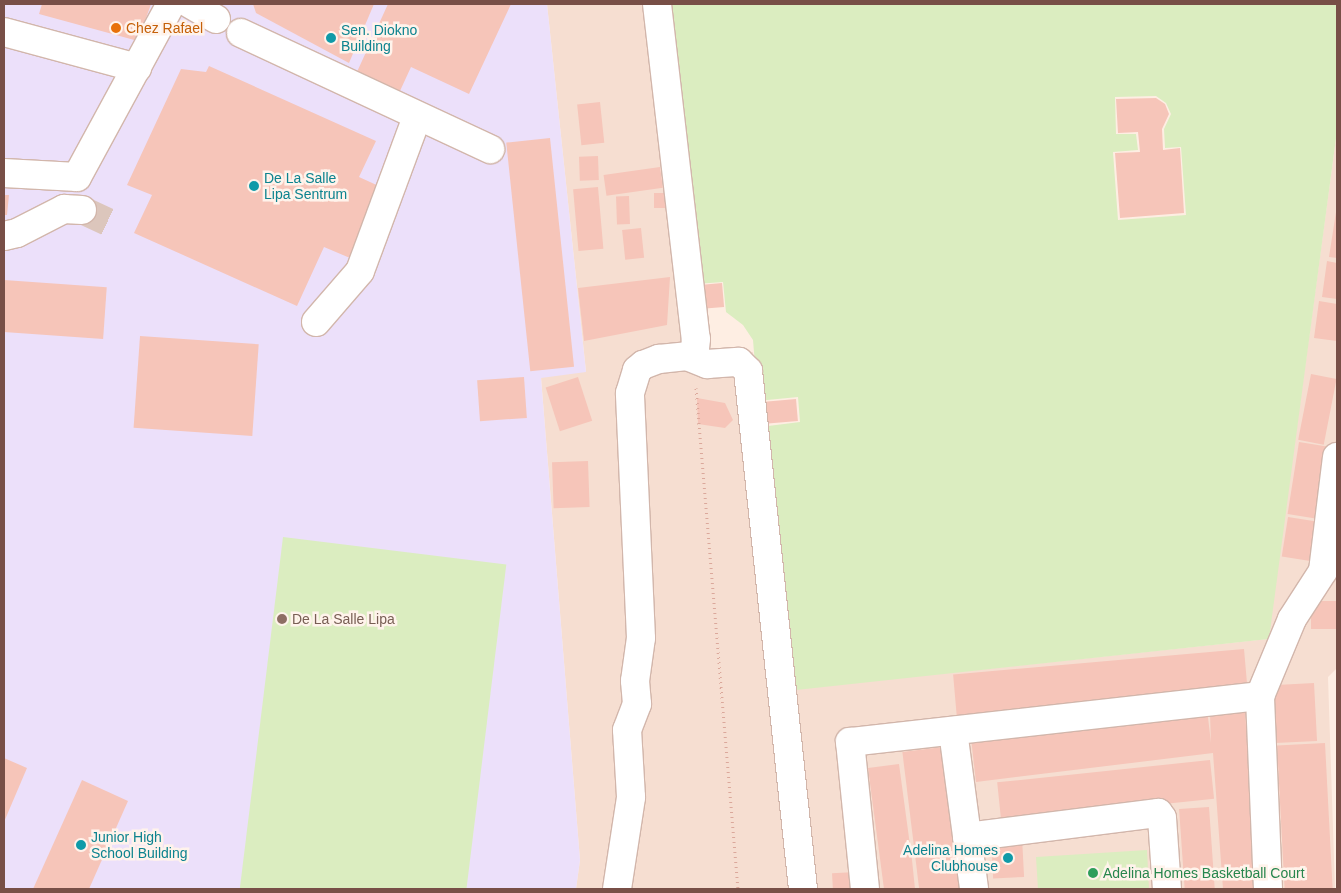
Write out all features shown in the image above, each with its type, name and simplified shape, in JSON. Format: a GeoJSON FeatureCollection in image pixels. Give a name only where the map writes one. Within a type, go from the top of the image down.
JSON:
{"type":"FeatureCollection","features":[{"type":"Feature","properties":{"kind":"street"},"geometry":{"type":"LineString","coordinates":[[4,236],[17,233],[73,210],[77,177],[171,4]]}},
{"type":"Feature","properties":{"kind":"street"},"geometry":{"type":"LineString","coordinates":[[190,4],[216,19]]}},
{"type":"Feature","properties":{"kind":"street"},"geometry":{"type":"LineString","coordinates":[[657,4],[696,339],[694,358]]}},
{"type":"Feature","properties":{"kind":"street"},"geometry":{"type":"LineString","coordinates":[[4,32],[137,68]]}},
{"type":"Feature","properties":{"kind":"street"},"geometry":{"type":"LineString","coordinates":[[241,33],[417,117],[490,149]]}},
{"type":"Feature","properties":{"kind":"street"},"geometry":{"type":"LineString","coordinates":[[316,322],[360,271],[417,117]]}},
{"type":"Feature","properties":{"kind":"street"},"geometry":{"type":"LineString","coordinates":[[4,173],[77,177]]}},
{"type":"Feature","properties":{"kind":"street"},"geometry":{"type":"LineString","coordinates":[[617,889],[631,798],[627,730],[636,704],[635,681],[641,644],[630,393],[637,370],[665,358],[694,358],[707,364],[739,362],[748,371],[803,889]]}},
{"type":"Feature","properties":{"kind":"street"},"geometry":{"type":"LineString","coordinates":[[1268,889],[1260,696],[1292,619],[1330,571],[1337,457]]}},
{"type":"Feature","properties":{"kind":"street"},"geometry":{"type":"LineString","coordinates":[[866,889],[850,742],[1260,696]]}},
{"type":"Feature","properties":{"kind":"street"},"geometry":{"type":"LineString","coordinates":[[953,731],[974,889]]}},
{"type":"Feature","properties":{"kind":"street"},"geometry":{"type":"LineString","coordinates":[[967,838],[1158,813],[1162,818],[1167,889]]}},
{"type":"Feature","properties":{"kind":"path"},"geometry":{"type":"LineString","coordinates":[[694,358],[738,889]]}},
{"type":"Feature","properties":{"kind":"shaded area","name":"De La Salle Lipa"},"geometry":{"type":"Polygon","coordinates":[[[4,4],[547,4],[586,372],[541,378],[580,860],[576,889],[4,889],[4,4]]]}},
{"type":"Feature","properties":{"kind":"shaded area"},"geometry":{"type":"Polygon","coordinates":[[[547,4],[665,4],[704,358],[753,352],[787,690],[1268,639],[1337,131],[1337,668],[1328,677],[1335,889],[576,889],[580,860],[541,377],[586,371],[547,4]]]}},
{"type":"Feature","properties":{"kind":"green space"},"geometry":{"type":"Polygon","coordinates":[[[665,4],[1337,4],[1337,131],[1269,639],[787,691],[760,427],[800,422],[798,397],[758,401],[753,340],[743,325],[726,312],[723,282],[696,284],[665,4]],[[1156,96],[1115,97],[1116,134],[1136,134],[1138,150],[1113,152],[1118,220],[1186,215],[1181,147],[1165,148],[1164,129],[1171,114],[1166,103],[1156,96]]]}},
{"type":"Feature","properties":{"kind":"green space"},"geometry":{"type":"Polygon","coordinates":[[[283,537],[506,564],[466,889],[240,888],[283,537]]]}},
{"type":"Feature","properties":{"kind":"green space","name":"Adelina Homes Basketball Court"},"geometry":{"type":"Polygon","coordinates":[[[1147,850],[1149,889],[1038,889],[1036,857],[1147,850]]]}},
{"type":"Feature","properties":{"kind":"building","name":"Chez Rafael"},"geometry":{"type":"Polygon","coordinates":[[[42,4],[151,4],[138,41],[39,14],[42,4]]]}},
{"type":"Feature","properties":{"kind":"building","name":"Sen. Diokno Building"},"geometry":{"type":"Polygon","coordinates":[[[253,4],[374,4],[349,63],[256,13],[253,4]]]}},
{"type":"Feature","properties":{"kind":"building"},"geometry":{"type":"Polygon","coordinates":[[[388,4],[511,4],[469,94],[411,67],[394,104],[351,85],[388,4]]]}},
{"type":"Feature","properties":{"kind":"building","name":"De La Salle Lipa Sentrum"},"geometry":{"type":"Polygon","coordinates":[[[209,66],[376,141],[359,177],[381,187],[350,258],[324,247],[297,306],[134,233],[152,195],[127,185],[181,69],[206,72],[209,66]]]}},
{"type":"Feature","properties":{"kind":"building"},"geometry":{"type":"Polygon","coordinates":[[[1156,98],[1165,104],[1169,114],[1162,129],[1163,150],[1180,148],[1184,213],[1120,218],[1115,153],[1140,152],[1138,132],[1118,133],[1116,99],[1156,98]]]}},
{"type":"Feature","properties":{"kind":"building"},"geometry":{"type":"Polygon","coordinates":[[[600,102],[604,143],[581,145],[577,104],[600,102]]]}},
{"type":"Feature","properties":{"kind":"building"},"geometry":{"type":"Polygon","coordinates":[[[550,138],[574,367],[530,371],[506,143],[550,138]]]}},
{"type":"Feature","properties":{"kind":"building"},"geometry":{"type":"Polygon","coordinates":[[[598,156],[599,180],[580,181],[579,157],[598,156]]]}},
{"type":"Feature","properties":{"kind":"building"},"geometry":{"type":"Polygon","coordinates":[[[660,167],[663,188],[606,196],[604,175],[660,167]]]}},
{"type":"Feature","properties":{"kind":"building"},"geometry":{"type":"Polygon","coordinates":[[[598,187],[603,249],[578,251],[573,189],[598,187]]]}},
{"type":"Feature","properties":{"kind":"building"},"geometry":{"type":"Polygon","coordinates":[[[654,193],[669,193],[669,208],[654,208],[654,193]]]}},
{"type":"Feature","properties":{"kind":"building"},"geometry":{"type":"Polygon","coordinates":[[[4,195],[9,195],[7,215],[4,215],[4,195]]]}},
{"type":"Feature","properties":{"kind":"building"},"geometry":{"type":"Polygon","coordinates":[[[616,196],[629,196],[630,224],[617,224],[616,196]]]}},
{"type":"Feature","properties":{"kind":"building"},"geometry":{"type":"Polygon","coordinates":[[[1337,212],[1337,258],[1329,257],[1337,212]]]}},
{"type":"Feature","properties":{"kind":"building"},"geometry":{"type":"Polygon","coordinates":[[[641,228],[644,258],[625,260],[622,230],[641,228]]]}},
{"type":"Feature","properties":{"kind":"building"},"geometry":{"type":"Polygon","coordinates":[[[1327,261],[1337,263],[1337,299],[1322,297],[1327,261]]]}},
{"type":"Feature","properties":{"kind":"building"},"geometry":{"type":"Polygon","coordinates":[[[670,277],[667,325],[584,341],[578,288],[670,277]]]}},
{"type":"Feature","properties":{"kind":"building"},"geometry":{"type":"Polygon","coordinates":[[[4,280],[107,287],[103,339],[4,332],[4,280]]]}},
{"type":"Feature","properties":{"kind":"building"},"geometry":{"type":"Polygon","coordinates":[[[722,283],[724,307],[699,309],[697,285],[722,283]]]}},
{"type":"Feature","properties":{"kind":"building"},"geometry":{"type":"Polygon","coordinates":[[[1319,301],[1337,304],[1337,341],[1314,338],[1319,301]]]}},
{"type":"Feature","properties":{"kind":"building"},"geometry":{"type":"Polygon","coordinates":[[[140,336],[259,344],[252,436],[134,428],[140,336]]]}},
{"type":"Feature","properties":{"kind":"building"},"geometry":{"type":"Polygon","coordinates":[[[1311,374],[1337,379],[1324,445],[1298,440],[1311,374]]]}},
{"type":"Feature","properties":{"kind":"building"},"geometry":{"type":"Polygon","coordinates":[[[524,377],[527,418],[480,421],[477,380],[524,377]]]}},
{"type":"Feature","properties":{"kind":"building"},"geometry":{"type":"Polygon","coordinates":[[[578,377],[592,421],[560,431],[546,388],[578,377]]]}},
{"type":"Feature","properties":{"kind":"building"},"geometry":{"type":"Polygon","coordinates":[[[697,398],[725,403],[733,420],[725,428],[698,424],[697,398]]]}},
{"type":"Feature","properties":{"kind":"building"},"geometry":{"type":"Polygon","coordinates":[[[796,399],[798,421],[762,424],[760,402],[796,399]]]}},
{"type":"Feature","properties":{"kind":"building"},"geometry":{"type":"Polygon","coordinates":[[[1299,442],[1332,447],[1320,519],[1288,514],[1299,442]]]}},
{"type":"Feature","properties":{"kind":"building"},"geometry":{"type":"Polygon","coordinates":[[[588,461],[590,507],[554,508],[552,462],[588,461]]]}},
{"type":"Feature","properties":{"kind":"building"},"geometry":{"type":"Polygon","coordinates":[[[1288,517],[1320,522],[1313,562],[1282,557],[1288,517]]]}},
{"type":"Feature","properties":{"kind":"building"},"geometry":{"type":"Polygon","coordinates":[[[1311,601],[1336,601],[1336,629],[1311,629],[1311,601]]]}},
{"type":"Feature","properties":{"kind":"building"},"geometry":{"type":"Polygon","coordinates":[[[1244,649],[1248,691],[957,716],[953,674],[1244,649]]]}},
{"type":"Feature","properties":{"kind":"building"},"geometry":{"type":"Polygon","coordinates":[[[1314,683],[1317,741],[1275,743],[1272,685],[1314,683]]]}},
{"type":"Feature","properties":{"kind":"building"},"geometry":{"type":"Polygon","coordinates":[[[1207,709],[1211,743],[1210,714],[1245,711],[1258,889],[1223,889],[1213,753],[976,782],[971,738],[1207,709]]]}},
{"type":"Feature","properties":{"kind":"building"},"geometry":{"type":"Polygon","coordinates":[[[1325,743],[1333,889],[1285,889],[1277,746],[1325,743]]]}},
{"type":"Feature","properties":{"kind":"building"},"geometry":{"type":"Polygon","coordinates":[[[951,746],[969,889],[919,889],[902,752],[951,746]]]}},
{"type":"Feature","properties":{"kind":"building"},"geometry":{"type":"Polygon","coordinates":[[[4,758],[27,768],[4,822],[4,758]]]}},
{"type":"Feature","properties":{"kind":"building"},"geometry":{"type":"Polygon","coordinates":[[[1210,760],[1214,799],[1001,821],[997,782],[1210,760]]]}},
{"type":"Feature","properties":{"kind":"building"},"geometry":{"type":"Polygon","coordinates":[[[899,764],[915,889],[884,889],[868,768],[899,764]]]}},
{"type":"Feature","properties":{"kind":"building","name":"Junior High School Building"},"geometry":{"type":"Polygon","coordinates":[[[82,780],[128,801],[89,889],[33,889],[82,780]]]}},
{"type":"Feature","properties":{"kind":"building"},"geometry":{"type":"Polygon","coordinates":[[[1209,807],[1215,889],[1185,889],[1179,809],[1209,807]]]}},
{"type":"Feature","properties":{"kind":"building","name":"Adelina Homes Clubhouse"},"geometry":{"type":"Polygon","coordinates":[[[1022,837],[1024,877],[993,879],[991,839],[1022,837]]]}},
{"type":"Feature","properties":{"kind":"building"},"geometry":{"type":"Polygon","coordinates":[[[856,872],[857,889],[833,889],[832,873],[856,872]]]}},
{"type":"Feature","properties":{"kind":"tunnel"},"geometry":{"type":"LineString","coordinates":[[82,210],[114,225]]}},
{"type":"Feature","properties":{"kind":"place","name":"Chez Rafael"},"geometry":{"type":"Point","coordinates":[116,28]}},
{"type":"Feature","properties":{"kind":"place","name":"Sen. Diokno Building"},"geometry":{"type":"Point","coordinates":[331,38]}},
{"type":"Feature","properties":{"kind":"place","name":"De La Salle Lipa Sentrum"},"geometry":{"type":"Point","coordinates":[254,186]}},
{"type":"Feature","properties":{"kind":"place","name":"De La Salle Lipa"},"geometry":{"type":"Point","coordinates":[282,619]}},
{"type":"Feature","properties":{"kind":"place","name":"Junior High School Building"},"geometry":{"type":"Point","coordinates":[81,845]}},
{"type":"Feature","properties":{"kind":"place","name":"Adelina Homes Clubhouse"},"geometry":{"type":"Point","coordinates":[1008,858]}},
{"type":"Feature","properties":{"kind":"place","name":"Adelina Homes Basketball Court"},"geometry":{"type":"Point","coordinates":[1093,873]}}]}
